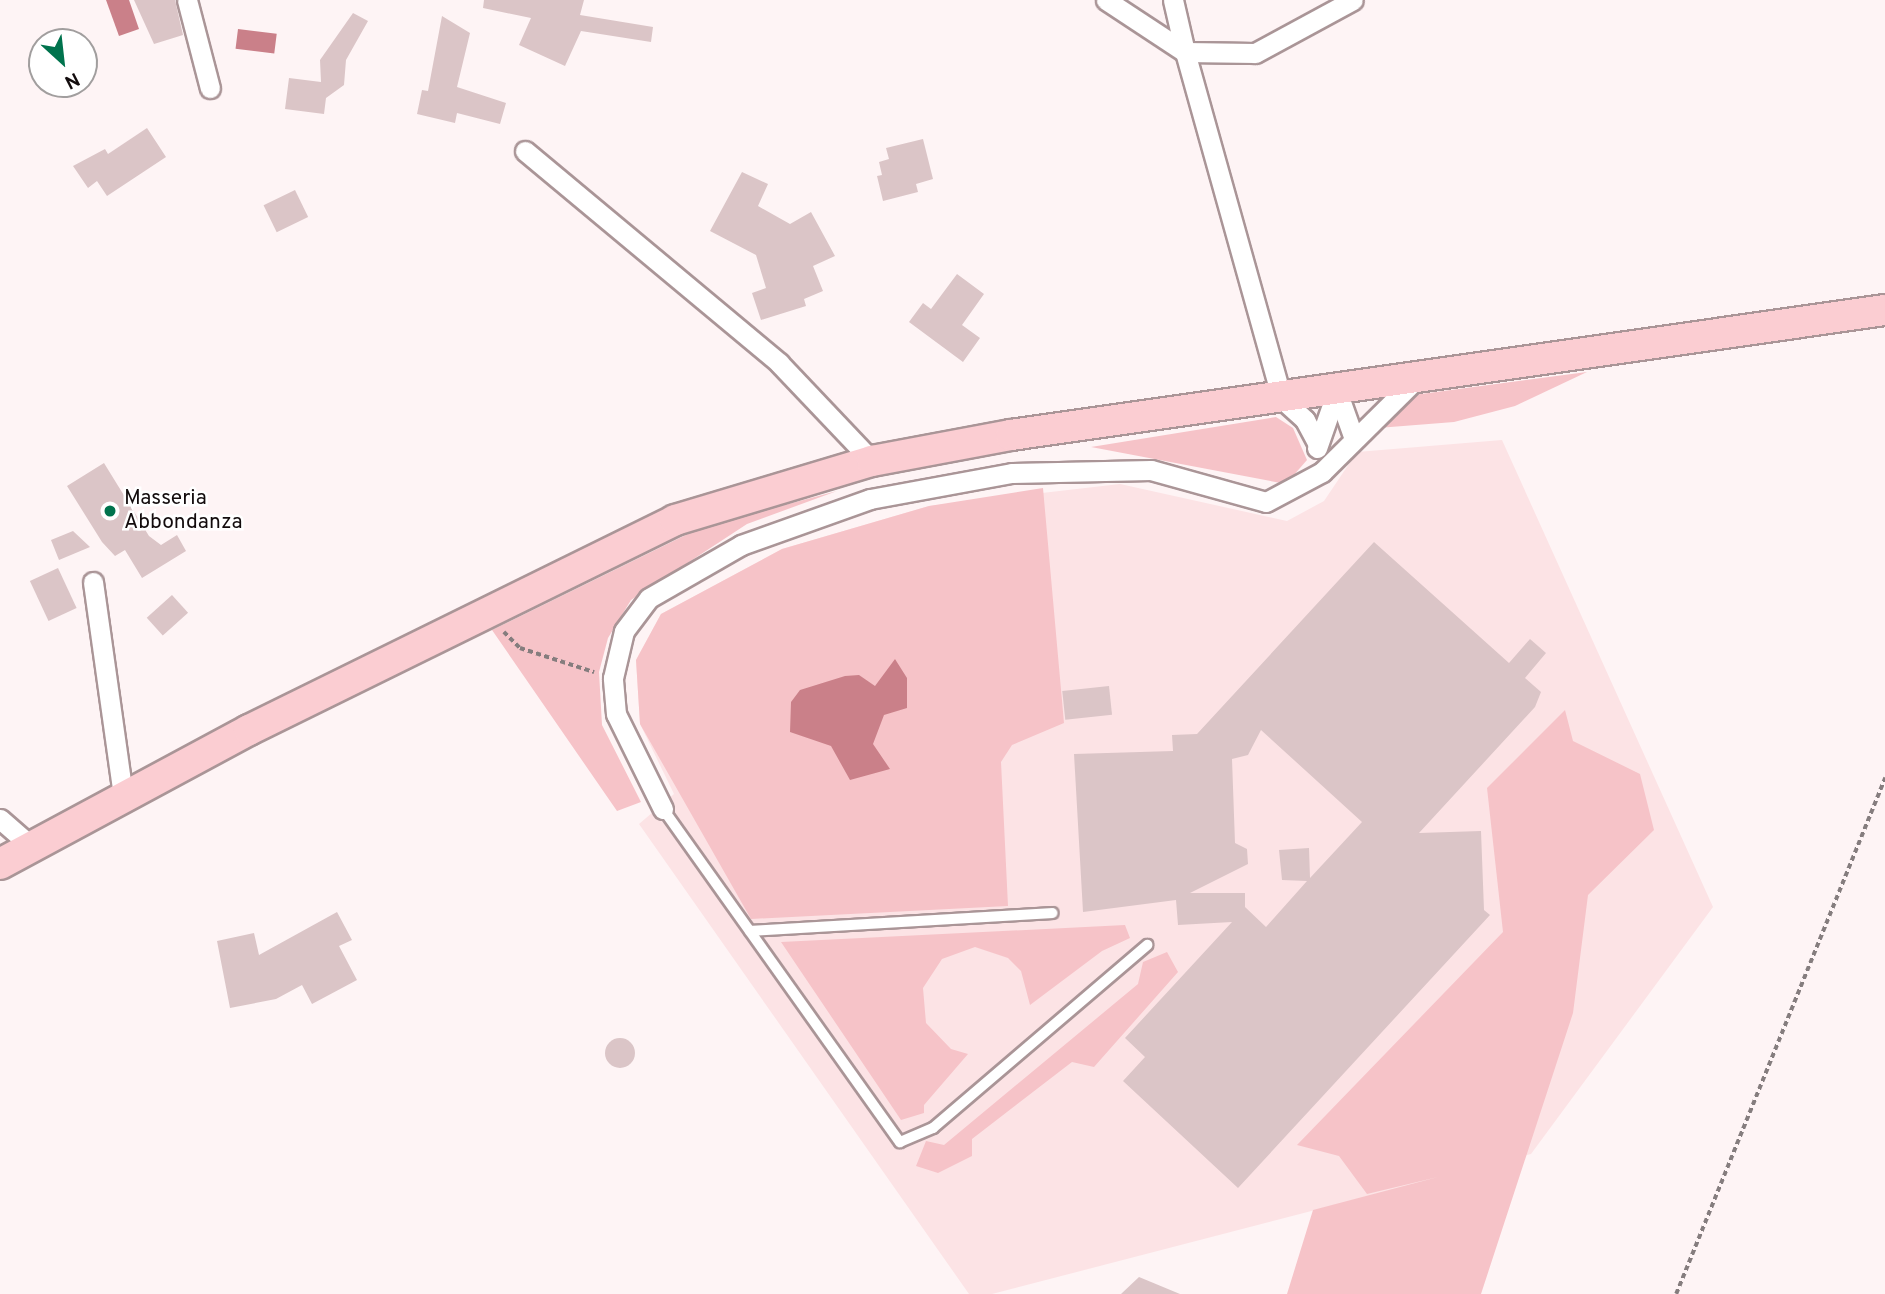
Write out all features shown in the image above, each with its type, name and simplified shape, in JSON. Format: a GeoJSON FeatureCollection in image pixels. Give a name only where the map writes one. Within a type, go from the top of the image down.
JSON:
{"type":"FeatureCollection","features":[{"type":"Feature","properties":{"kind":"main road"},"geometry":{"type":"LineString","coordinates":[[0,863],[29,844],[123,795],[675,520],[872,461],[1885,310]]}},
{"type":"Feature","properties":{"kind":"street"},"geometry":{"type":"LineString","coordinates":[[187,0],[210,88]]}},
{"type":"Feature","properties":{"kind":"street"},"geometry":{"type":"LineString","coordinates":[[1106,0],[1185,52],[1255,53],[1353,0]]}},
{"type":"Feature","properties":{"kind":"street"},"geometry":{"type":"LineString","coordinates":[[1173,0],[1185,52],[1282,399],[1305,420],[1318,444]]}},
{"type":"Feature","properties":{"kind":"street"},"geometry":{"type":"LineString","coordinates":[[525,151],[779,363],[872,461]]}},
{"type":"Feature","properties":{"kind":"street"},"geometry":{"type":"LineString","coordinates":[[663,809],[623,738],[613,678],[624,631],[649,598],[741,545],[806,517],[1012,473],[1151,470],[1266,502],[1319,475],[1353,436],[1416,379]]}},
{"type":"Feature","properties":{"kind":"street"},"geometry":{"type":"LineString","coordinates":[[1337,391],[1353,436]]}},
{"type":"Feature","properties":{"kind":"street"},"geometry":{"type":"LineString","coordinates":[[1319,475],[1318,444],[1337,391]]}},
{"type":"Feature","properties":{"kind":"street"},"geometry":{"type":"LineString","coordinates":[[93,582],[123,795]]}},
{"type":"Feature","properties":{"kind":"street"},"geometry":{"type":"LineString","coordinates":[[0,819],[29,844]]}},
{"type":"Feature","properties":{"kind":"lane"},"geometry":{"type":"LineString","coordinates":[[663,809],[900,1142],[933,1128],[1147,945]]}},
{"type":"Feature","properties":{"kind":"lane"},"geometry":{"type":"LineString","coordinates":[[750,931],[1052,913]]}},
{"type":"Feature","properties":{"kind":"path"},"geometry":{"type":"LineString","coordinates":[[486,613],[520,648],[613,678]]}},
{"type":"Feature","properties":{"kind":"path"},"geometry":{"type":"LineString","coordinates":[[1676,1294],[1885,778]]}},
{"type":"Feature","properties":{"kind":"shaded area"},"geometry":{"type":"Polygon","coordinates":[[[106,0],[129,0],[139,29],[119,36],[106,0]]]}},
{"type":"Feature","properties":{"kind":"shaded area"},"geometry":{"type":"Polygon","coordinates":[[[238,29],[277,34],[274,54],[236,49],[238,29]]]}},
{"type":"Feature","properties":{"kind":"shaded area"},"geometry":{"type":"Polygon","coordinates":[[[1587,372],[1515,406],[1454,422],[1365,429],[1406,396],[1587,372]]]}},
{"type":"Feature","properties":{"kind":"shaded area"},"geometry":{"type":"Polygon","coordinates":[[[1276,417],[1293,428],[1307,460],[1286,484],[1091,447],[1276,417]]]}},
{"type":"Feature","properties":{"kind":"shaded area"},"geometry":{"type":"Polygon","coordinates":[[[1502,440],[1713,907],[1531,1154],[992,1294],[969,1294],[639,824],[674,794],[640,724],[636,660],[661,614],[782,549],[929,506],[1120,484],[1287,521],[1324,501],[1357,452],[1502,440]]]}},
{"type":"Feature","properties":{"kind":"shaded area"},"geometry":{"type":"Polygon","coordinates":[[[1043,488],[1064,723],[1012,745],[1001,762],[1008,906],[751,919],[640,724],[636,660],[661,614],[782,549],[929,506],[1043,488]]]}},
{"type":"Feature","properties":{"kind":"shaded area"},"geometry":{"type":"Polygon","coordinates":[[[837,491],[747,524],[631,600],[608,638],[599,672],[602,725],[641,802],[617,811],[492,630],[702,527],[837,491]]]}},
{"type":"Feature","properties":{"kind":"shaded area"},"geometry":{"type":"Polygon","coordinates":[[[895,659],[907,678],[907,708],[884,715],[873,744],[890,769],[850,780],[831,746],[790,732],[791,702],[800,690],[845,676],[859,675],[875,686],[895,659]]]}},
{"type":"Feature","properties":{"kind":"shaded area"},"geometry":{"type":"Polygon","coordinates":[[[1565,710],[1573,741],[1640,774],[1654,830],[1588,895],[1573,1013],[1481,1294],[1287,1294],[1313,1210],[1438,1177],[1367,1194],[1339,1156],[1297,1145],[1503,932],[1487,788],[1565,710]]]}},
{"type":"Feature","properties":{"kind":"shaded area"},"geometry":{"type":"Polygon","coordinates":[[[1125,925],[1130,938],[1102,951],[1030,1005],[1021,971],[1008,958],[975,947],[942,959],[923,988],[926,1023],[951,1049],[968,1054],[924,1105],[924,1113],[901,1120],[781,942],[1125,925]]]}},
{"type":"Feature","properties":{"kind":"shaded area"},"geometry":{"type":"Polygon","coordinates":[[[1167,952],[1178,972],[1094,1067],[1072,1062],[972,1139],[972,1156],[938,1173],[916,1166],[926,1141],[944,1145],[1138,984],[1143,962],[1167,952]]]}},
{"type":"Feature","properties":{"kind":"building"},"geometry":{"type":"Polygon","coordinates":[[[134,0],[175,0],[183,35],[154,44],[134,0]]]}},
{"type":"Feature","properties":{"kind":"building"},"geometry":{"type":"Polygon","coordinates":[[[484,0],[584,0],[580,15],[653,27],[651,42],[581,31],[565,66],[519,45],[531,18],[483,8],[484,0]]]}},
{"type":"Feature","properties":{"kind":"building"},"geometry":{"type":"Polygon","coordinates":[[[353,13],[368,21],[346,60],[344,85],[326,98],[324,114],[285,109],[289,78],[321,82],[320,60],[353,13]]]}},
{"type":"Feature","properties":{"kind":"building"},"geometry":{"type":"Polygon","coordinates":[[[442,16],[470,33],[457,87],[506,103],[500,124],[457,113],[455,123],[417,114],[422,90],[428,91],[442,16]]]}},
{"type":"Feature","properties":{"kind":"building"},"geometry":{"type":"Polygon","coordinates":[[[147,128],[166,157],[107,196],[97,181],[88,188],[73,166],[105,149],[108,154],[147,128]]]}},
{"type":"Feature","properties":{"kind":"building"},"geometry":{"type":"Polygon","coordinates":[[[923,139],[933,179],[916,184],[918,192],[883,201],[877,176],[882,175],[879,162],[889,159],[886,148],[923,139]]]}},
{"type":"Feature","properties":{"kind":"building"},"geometry":{"type":"Polygon","coordinates":[[[742,172],[768,184],[758,206],[790,224],[811,212],[835,256],[813,266],[823,291],[804,299],[806,306],[761,320],[752,293],[766,288],[756,255],[710,231],[742,172]]]}},
{"type":"Feature","properties":{"kind":"building"},"geometry":{"type":"Polygon","coordinates":[[[295,190],[308,217],[277,232],[264,205],[295,190]]]}},
{"type":"Feature","properties":{"kind":"building"},"geometry":{"type":"Polygon","coordinates":[[[957,274],[984,294],[962,325],[980,338],[963,362],[909,322],[923,303],[931,309],[957,274]]]}},
{"type":"Feature","properties":{"kind":"building","name":"Masseria Abbondanza"},"geometry":{"type":"Polygon","coordinates":[[[104,463],[149,536],[161,545],[177,535],[186,551],[142,578],[125,550],[115,556],[102,542],[67,486],[104,463]]]}},
{"type":"Feature","properties":{"kind":"building"},"geometry":{"type":"Polygon","coordinates":[[[73,531],[90,547],[59,560],[51,540],[73,531]]]}},
{"type":"Feature","properties":{"kind":"building"},"geometry":{"type":"Polygon","coordinates":[[[1374,542],[1509,663],[1530,639],[1546,653],[1525,678],[1541,692],[1535,707],[1419,833],[1481,831],[1484,910],[1490,915],[1238,1188],[1123,1081],[1145,1057],[1125,1038],[1232,922],[1178,925],[1176,900],[1083,912],[1074,754],[1173,751],[1172,735],[1197,734],[1374,542]],[[1261,730],[1248,755],[1232,759],[1235,843],[1247,849],[1248,864],[1190,893],[1245,893],[1245,907],[1266,927],[1307,881],[1282,880],[1279,850],[1309,848],[1310,878],[1362,822],[1261,730]]]}},
{"type":"Feature","properties":{"kind":"building"},"geometry":{"type":"Polygon","coordinates":[[[58,568],[77,608],[48,621],[30,581],[58,568]]]}},
{"type":"Feature","properties":{"kind":"building"},"geometry":{"type":"Polygon","coordinates":[[[172,595],[188,613],[163,636],[147,618],[172,595]]]}},
{"type":"Feature","properties":{"kind":"building"},"geometry":{"type":"Polygon","coordinates":[[[1109,686],[1112,715],[1065,720],[1062,691],[1109,686]]]}},
{"type":"Feature","properties":{"kind":"building"},"geometry":{"type":"Polygon","coordinates":[[[337,912],[352,940],[339,946],[357,980],[312,1004],[302,985],[276,999],[230,1008],[217,941],[254,933],[259,955],[337,912]]]}},
{"type":"Feature","properties":{"kind":"building"},"geometry":{"type":"Polygon","coordinates":[[[620,1038],[630,1043],[635,1053],[630,1063],[620,1068],[610,1063],[605,1053],[610,1043],[620,1038]]]}},
{"type":"Feature","properties":{"kind":"building"},"geometry":{"type":"Polygon","coordinates":[[[1139,1277],[1180,1294],[1121,1294],[1139,1277]]]}},
{"type":"Feature","properties":{"kind":"place","name":"Masseria Abbondanza"},"geometry":{"type":"Point","coordinates":[110,511]}}]}
